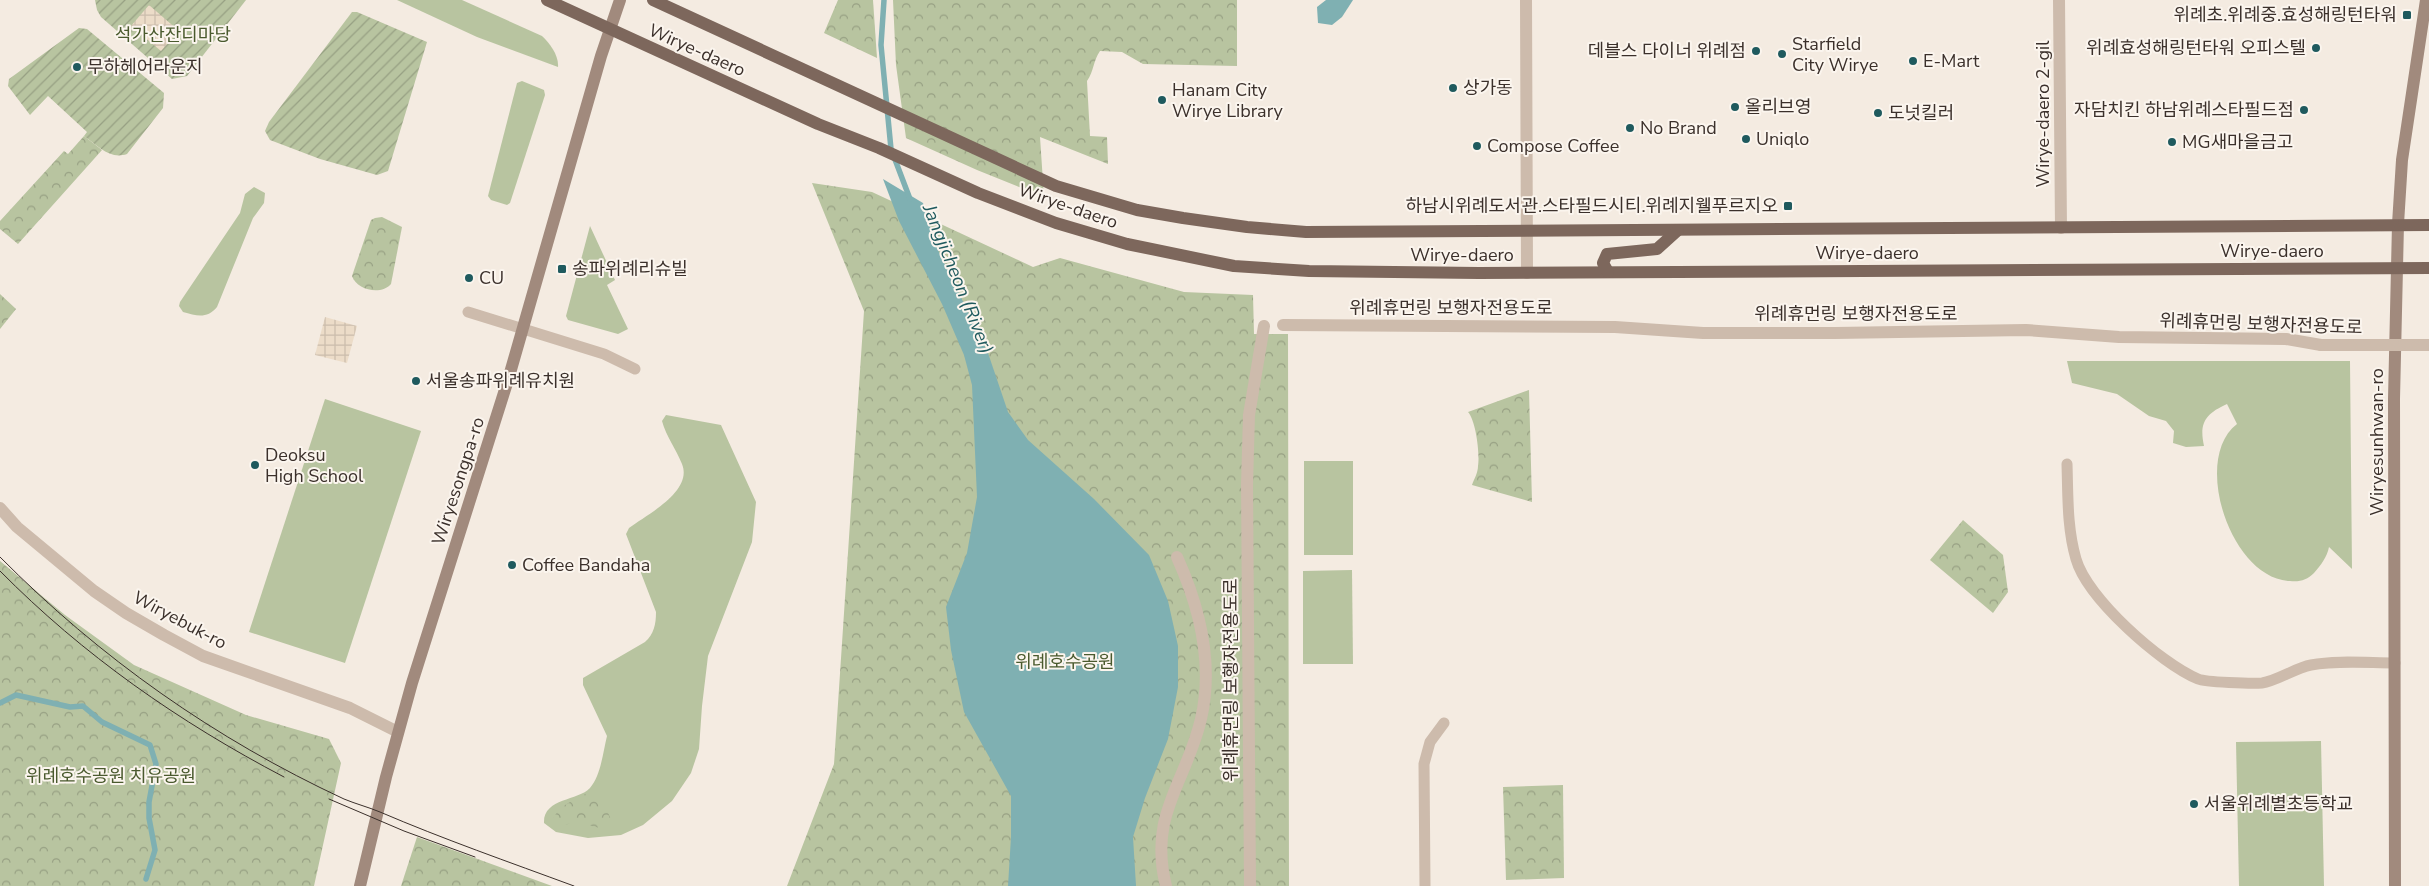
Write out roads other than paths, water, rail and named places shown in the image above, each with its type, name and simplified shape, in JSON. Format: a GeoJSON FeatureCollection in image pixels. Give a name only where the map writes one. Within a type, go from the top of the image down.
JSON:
{"type":"FeatureCollection","features":[{"type":"Feature","properties":{"kind":"main road","name":"Wirye-daero"},"geometry":{"type":"LineString","coordinates":[[547,0],[818,124],[878,148],[978,193],[1056,223],[1127,244],[1234,266],[1309,271],[1527,273],[2429,268]]}},
{"type":"Feature","properties":{"kind":"main road","name":"Wiryesongpa-ro"},"geometry":{"type":"LineString","coordinates":[[360,886],[398,732],[523,329],[620,0]]}},
{"type":"Feature","properties":{"kind":"main road","name":"Wirye-daero"},"geometry":{"type":"LineString","coordinates":[[653,0],[1056,186],[1137,210],[1247,228],[1306,232],[2429,225]]}},
{"type":"Feature","properties":{"kind":"main road","name":"Wiryesunhwan-ro"},"geometry":{"type":"LineString","coordinates":[[2395,886],[2394,399],[2398,224],[2402,160],[2426,0]]}},
{"type":"Feature","properties":{"kind":"main road"},"geometry":{"type":"LineString","coordinates":[[1608,272],[1604,263],[1607,254],[1657,249],[1678,230]]}},
{"type":"Feature","properties":{"kind":"street"},"geometry":{"type":"LineString","coordinates":[[1526,0],[1527,273]]}},
{"type":"Feature","properties":{"kind":"street","name":"Wirye-daero 2-gil"},"geometry":{"type":"LineString","coordinates":[[2059,0],[2061,228]]}},
{"type":"Feature","properties":{"kind":"street","name":"위례휴먼링 보행자전용도로"},"geometry":{"type":"LineString","coordinates":[[1283,324],[1615,327],[1713,333],[2026,330],[2119,337],[2286,338],[2321,345],[2429,345]]}},
{"type":"Feature","properties":{"kind":"street","name":"위례휴먼링 보행자전용도로"},"geometry":{"type":"LineString","coordinates":[[1250,886],[1247,485],[1249,414],[1264,326]]}},
{"type":"Feature","properties":{"kind":"street","name":"Wiryebuk-ro"},"geometry":{"type":"LineString","coordinates":[[0,508],[17,527],[94,591],[126,613],[164,635],[203,656],[350,708],[398,732]]}},
{"type":"Feature","properties":{"kind":"street","name":"위례휴먼링 보행자전용도로"},"geometry":{"type":"LineString","coordinates":[[1166,886],[1160,858],[1162,829],[1167,806],[1186,766],[1199,726],[1206,682],[1202,626],[1192,590],[1177,557]]}},
{"type":"Feature","properties":{"kind":"lane"},"geometry":{"type":"LineString","coordinates":[[468,312],[604,354],[635,369]]}},
{"type":"Feature","properties":{"kind":"lane"},"geometry":{"type":"LineString","coordinates":[[2067,464],[2068,525],[2076,560],[2094,590],[2122,624],[2151,651],[2199,680],[2263,683],[2295,669],[2313,664],[2395,663]]}},
{"type":"Feature","properties":{"kind":"lane"},"geometry":{"type":"LineString","coordinates":[[1425,886],[1424,764],[1430,742],[1444,722]]}},
{"type":"Feature","properties":{"kind":"water"},"geometry":{"type":"Polygon","coordinates":[[[1326,0],[1353,0],[1342,17],[1332,25],[1318,23],[1317,7],[1326,0]]]}},
{"type":"Feature","properties":{"kind":"water"},"geometry":{"type":"Polygon","coordinates":[[[883,179],[923,203],[936,246],[988,353],[1008,412],[1028,440],[1094,499],[1149,555],[1168,601],[1178,646],[1178,687],[1168,739],[1145,798],[1133,837],[1136,886],[1008,886],[1011,796],[964,712],[951,650],[946,607],[967,553],[977,497],[972,385],[964,355],[942,304],[899,221],[883,179]]]}},
{"type":"Feature","properties":{"kind":"waterway","name":"Jangjicheon (River)"},"geometry":{"type":"LineString","coordinates":[[884,0],[881,45],[891,149],[910,199]]}},
{"type":"Feature","properties":{"kind":"waterway"},"geometry":{"type":"LineString","coordinates":[[0,703],[16,695],[70,707],[83,706],[102,722],[150,745],[156,764],[149,802],[149,818],[155,850],[146,879]]}},
{"type":"Feature","properties":{"kind":"tram line"},"geometry":{"type":"LineString","coordinates":[[0,557],[38,594],[119,662],[205,723],[250,750],[296,776],[344,799],[574,886]]}},
{"type":"Feature","properties":{"kind":"tram line"},"geometry":{"type":"LineString","coordinates":[[0,571],[65,631],[134,685],[207,733],[284,777]]}},
{"type":"Feature","properties":{"kind":"tram line"},"geometry":{"type":"LineString","coordinates":[[329,799],[404,831],[475,857]]}},
{"type":"Feature","properties":{"kind":"place","name":"위례초.위례중.효성해링턴타워"},"geometry":{"type":"Point","coordinates":[2407,15]}},
{"type":"Feature","properties":{"kind":"place","name":"위례효성해링턴타워 오피스텔"},"geometry":{"type":"Point","coordinates":[2316,48]}},
{"type":"Feature","properties":{"kind":"place","name":"데블스 다이너 위례점"},"geometry":{"type":"Point","coordinates":[1756,51]}},
{"type":"Feature","properties":{"kind":"place","name":"Starfield City Wirye"},"geometry":{"type":"Point","coordinates":[1782,54]}},
{"type":"Feature","properties":{"kind":"place","name":"E-Mart"},"geometry":{"type":"Point","coordinates":[1913,61]}},
{"type":"Feature","properties":{"kind":"place","name":"무하헤어라운지"},"geometry":{"type":"Point","coordinates":[77,67]}},
{"type":"Feature","properties":{"kind":"place","name":"상가동"},"geometry":{"type":"Point","coordinates":[1453,88]}},
{"type":"Feature","properties":{"kind":"place","name":"Hanam City Wirye Library"},"geometry":{"type":"Point","coordinates":[1162,100]}},
{"type":"Feature","properties":{"kind":"place","name":"올리브영"},"geometry":{"type":"Point","coordinates":[1735,107]}},
{"type":"Feature","properties":{"kind":"place","name":"자담치킨 하남위례스타필드점"},"geometry":{"type":"Point","coordinates":[2304,110]}},
{"type":"Feature","properties":{"kind":"place","name":"도넛킬러"},"geometry":{"type":"Point","coordinates":[1878,113]}},
{"type":"Feature","properties":{"kind":"place","name":"No Brand"},"geometry":{"type":"Point","coordinates":[1630,128]}},
{"type":"Feature","properties":{"kind":"place","name":"Uniqlo"},"geometry":{"type":"Point","coordinates":[1746,139]}},
{"type":"Feature","properties":{"kind":"place","name":"MG새마을금고"},"geometry":{"type":"Point","coordinates":[2172,142]}},
{"type":"Feature","properties":{"kind":"place","name":"Compose Coffee"},"geometry":{"type":"Point","coordinates":[1477,146]}},
{"type":"Feature","properties":{"kind":"place","name":"하남시위례도서관.스타필드시티.위례지웰푸르지오"},"geometry":{"type":"Point","coordinates":[1788,206]}},
{"type":"Feature","properties":{"kind":"place","name":"송파위례리슈빌"},"geometry":{"type":"Point","coordinates":[562,269]}},
{"type":"Feature","properties":{"kind":"place","name":"CU"},"geometry":{"type":"Point","coordinates":[469,278]}},
{"type":"Feature","properties":{"kind":"place","name":"서울송파위례유치원"},"geometry":{"type":"Point","coordinates":[416,381]}},
{"type":"Feature","properties":{"kind":"place","name":"Deoksu High School"},"geometry":{"type":"Point","coordinates":[255,465]}},
{"type":"Feature","properties":{"kind":"place","name":"Coffee Bandaha"},"geometry":{"type":"Point","coordinates":[512,565]}},
{"type":"Feature","properties":{"kind":"place","name":"서울위례별초등학교"},"geometry":{"type":"Point","coordinates":[2194,804]}},
{"type":"Feature","properties":{"kind":"park label","name":"석가산잔디마당"},"geometry":{"type":"Point","coordinates":[173,35]}},
{"type":"Feature","properties":{"kind":"park label","name":"위례호수공원"},"geometry":{"type":"Point","coordinates":[1065,662]}},
{"type":"Feature","properties":{"kind":"park label","name":"위례호수공원 치유공원"},"geometry":{"type":"Point","coordinates":[111,776]}}]}
